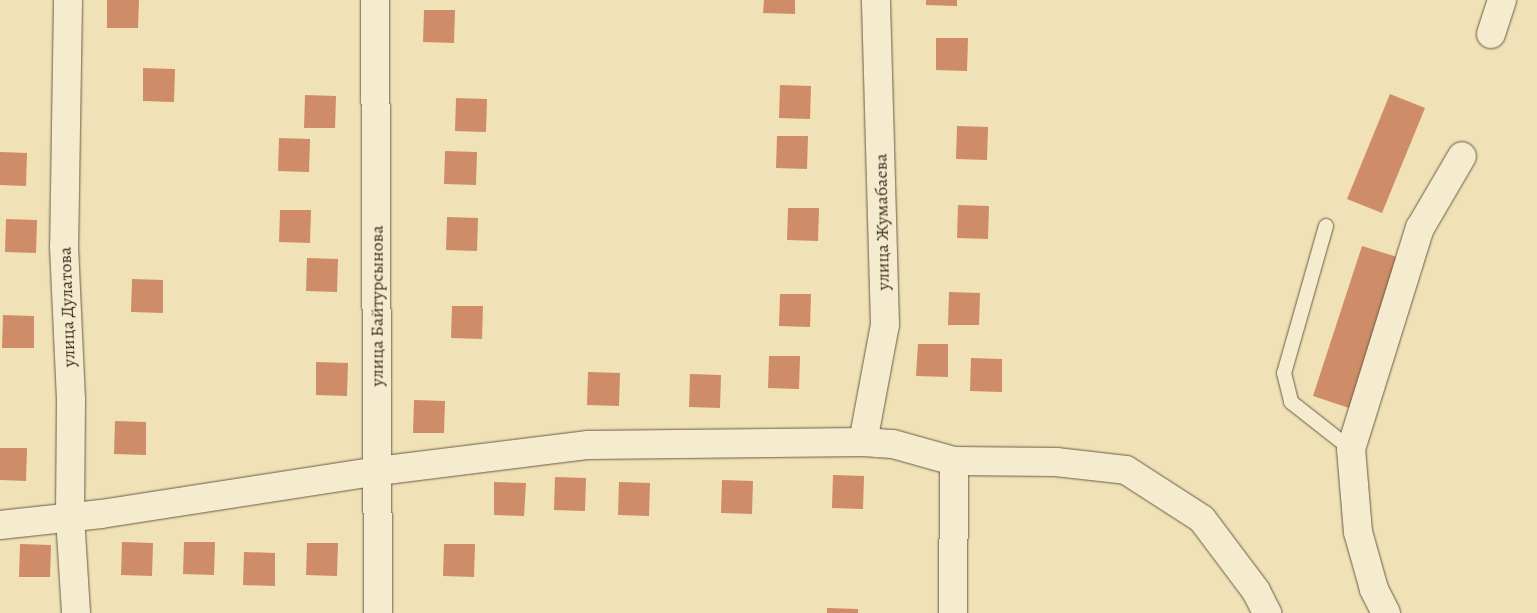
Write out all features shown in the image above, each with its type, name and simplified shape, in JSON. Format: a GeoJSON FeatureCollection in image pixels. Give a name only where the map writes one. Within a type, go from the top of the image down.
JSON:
{"type":"FeatureCollection","features":[{"type":"Feature","properties":{"kind":"street","name":"улица Дулатова"},"geometry":{"type":"LineString","coordinates":[[68,0],[64,246],[71,400],[70,517],[76,613]]}},
{"type":"Feature","properties":{"kind":"street","name":"улица Байтурсынова"},"geometry":{"type":"LineString","coordinates":[[375,0],[378,613]]}},
{"type":"Feature","properties":{"kind":"street","name":"улица Жумабаева"},"geometry":{"type":"LineString","coordinates":[[863,442],[885,325],[876,0]]}},
{"type":"Feature","properties":{"kind":"street"},"geometry":{"type":"LineString","coordinates":[[1491,34],[1502,0]]}},
{"type":"Feature","properties":{"kind":"street"},"geometry":{"type":"LineString","coordinates":[[1386,613],[1374,588],[1358,532],[1352,448],[1420,228],[1462,156]]}},
{"type":"Feature","properties":{"kind":"street"},"geometry":{"type":"LineString","coordinates":[[0,525],[70,517],[378,471],[588,445],[863,442],[893,444],[954,461],[1056,462],[1126,470],[1202,519],[1256,590],[1267,613]]}},
{"type":"Feature","properties":{"kind":"street"},"geometry":{"type":"LineString","coordinates":[[953,613],[954,461]]}},
{"type":"Feature","properties":{"kind":"lane"},"geometry":{"type":"LineString","coordinates":[[1326,226],[1284,373],[1291,402],[1352,448]]}},
{"type":"Feature","properties":{"kind":"building"},"geometry":{"type":"Polygon","coordinates":[[[107,0],[139,0],[138,28],[107,28],[107,0]]]}},
{"type":"Feature","properties":{"kind":"building"},"geometry":{"type":"Polygon","coordinates":[[[764,0],[795,0],[795,14],[763,13],[764,0]]]}},
{"type":"Feature","properties":{"kind":"building"},"geometry":{"type":"Polygon","coordinates":[[[926,0],[957,0],[957,6],[926,5],[926,0]]]}},
{"type":"Feature","properties":{"kind":"building"},"geometry":{"type":"Polygon","coordinates":[[[424,10],[455,10],[454,43],[423,42],[424,10]]]}},
{"type":"Feature","properties":{"kind":"building"},"geometry":{"type":"Polygon","coordinates":[[[936,38],[968,38],[967,71],[936,70],[936,38]]]}},
{"type":"Feature","properties":{"kind":"building"},"geometry":{"type":"Polygon","coordinates":[[[143,68],[175,69],[174,102],[143,101],[143,68]]]}},
{"type":"Feature","properties":{"kind":"building"},"geometry":{"type":"Polygon","coordinates":[[[780,85],[811,86],[810,119],[779,118],[780,85]]]}},
{"type":"Feature","properties":{"kind":"building"},"geometry":{"type":"Polygon","coordinates":[[[1390,94],[1425,108],[1382,213],[1347,199],[1390,94]]]}},
{"type":"Feature","properties":{"kind":"building"},"geometry":{"type":"Polygon","coordinates":[[[305,95],[336,96],[335,128],[304,128],[305,95]]]}},
{"type":"Feature","properties":{"kind":"building"},"geometry":{"type":"Polygon","coordinates":[[[456,98],[487,99],[486,132],[455,131],[456,98]]]}},
{"type":"Feature","properties":{"kind":"building"},"geometry":{"type":"Polygon","coordinates":[[[957,126],[988,127],[987,160],[956,159],[957,126]]]}},
{"type":"Feature","properties":{"kind":"building"},"geometry":{"type":"Polygon","coordinates":[[[777,136],[808,136],[807,169],[776,168],[777,136]]]}},
{"type":"Feature","properties":{"kind":"building"},"geometry":{"type":"Polygon","coordinates":[[[279,138],[310,139],[309,172],[278,171],[279,138]]]}},
{"type":"Feature","properties":{"kind":"building"},"geometry":{"type":"Polygon","coordinates":[[[445,151],[477,152],[476,185],[444,184],[445,151]]]}},
{"type":"Feature","properties":{"kind":"building"},"geometry":{"type":"Polygon","coordinates":[[[0,152],[27,153],[26,186],[0,185],[0,152]]]}},
{"type":"Feature","properties":{"kind":"building"},"geometry":{"type":"Polygon","coordinates":[[[958,205],[989,206],[988,239],[957,238],[958,205]]]}},
{"type":"Feature","properties":{"kind":"building"},"geometry":{"type":"Polygon","coordinates":[[[788,208],[819,208],[818,241],[787,240],[788,208]]]}},
{"type":"Feature","properties":{"kind":"building"},"geometry":{"type":"Polygon","coordinates":[[[280,210],[311,210],[310,243],[279,242],[280,210]]]}},
{"type":"Feature","properties":{"kind":"building"},"geometry":{"type":"Polygon","coordinates":[[[447,217],[478,218],[477,251],[446,250],[447,217]]]}},
{"type":"Feature","properties":{"kind":"building"},"geometry":{"type":"Polygon","coordinates":[[[6,219],[37,220],[36,253],[5,252],[6,219]]]}},
{"type":"Feature","properties":{"kind":"building"},"geometry":{"type":"Polygon","coordinates":[[[1362,246],[1397,257],[1349,408],[1313,396],[1362,246]]]}},
{"type":"Feature","properties":{"kind":"building"},"geometry":{"type":"Polygon","coordinates":[[[307,258],[338,259],[337,292],[306,291],[307,258]]]}},
{"type":"Feature","properties":{"kind":"building"},"geometry":{"type":"Polygon","coordinates":[[[132,279],[163,280],[163,313],[131,312],[132,279]]]}},
{"type":"Feature","properties":{"kind":"building"},"geometry":{"type":"Polygon","coordinates":[[[949,292],[980,293],[979,325],[948,325],[949,292]]]}},
{"type":"Feature","properties":{"kind":"building"},"geometry":{"type":"Polygon","coordinates":[[[780,294],[811,294],[810,327],[779,326],[780,294]]]}},
{"type":"Feature","properties":{"kind":"building"},"geometry":{"type":"Polygon","coordinates":[[[452,306],[483,306],[482,339],[451,338],[452,306]]]}},
{"type":"Feature","properties":{"kind":"building"},"geometry":{"type":"Polygon","coordinates":[[[3,315],[34,316],[34,348],[2,348],[3,315]]]}},
{"type":"Feature","properties":{"kind":"building"},"geometry":{"type":"Polygon","coordinates":[[[918,344],[948,344],[948,377],[916,376],[918,344]]]}},
{"type":"Feature","properties":{"kind":"building"},"geometry":{"type":"Polygon","coordinates":[[[769,356],[800,356],[799,389],[768,388],[769,356]]]}},
{"type":"Feature","properties":{"kind":"building"},"geometry":{"type":"Polygon","coordinates":[[[971,358],[1002,359],[1002,392],[970,391],[971,358]]]}},
{"type":"Feature","properties":{"kind":"building"},"geometry":{"type":"Polygon","coordinates":[[[316,362],[348,363],[347,396],[316,395],[316,362]]]}},
{"type":"Feature","properties":{"kind":"building"},"geometry":{"type":"Polygon","coordinates":[[[588,372],[620,373],[619,406],[587,405],[588,372]]]}},
{"type":"Feature","properties":{"kind":"building"},"geometry":{"type":"Polygon","coordinates":[[[690,374],[721,375],[720,408],[689,407],[690,374]]]}},
{"type":"Feature","properties":{"kind":"building"},"geometry":{"type":"Polygon","coordinates":[[[414,400],[445,401],[444,433],[413,433],[414,400]]]}},
{"type":"Feature","properties":{"kind":"building"},"geometry":{"type":"Polygon","coordinates":[[[115,421],[146,422],[146,455],[114,454],[115,421]]]}},
{"type":"Feature","properties":{"kind":"building"},"geometry":{"type":"Polygon","coordinates":[[[0,448],[27,448],[26,481],[0,480],[0,448]]]}},
{"type":"Feature","properties":{"kind":"building"},"geometry":{"type":"Polygon","coordinates":[[[833,475],[864,476],[863,509],[832,508],[833,475]]]}},
{"type":"Feature","properties":{"kind":"building"},"geometry":{"type":"Polygon","coordinates":[[[555,477],[586,478],[585,511],[554,510],[555,477]]]}},
{"type":"Feature","properties":{"kind":"building"},"geometry":{"type":"Polygon","coordinates":[[[722,480],[753,481],[752,514],[721,513],[722,480]]]}},
{"type":"Feature","properties":{"kind":"building"},"geometry":{"type":"Polygon","coordinates":[[[494,482],[526,483],[524,516],[494,515],[494,482]]]}},
{"type":"Feature","properties":{"kind":"building"},"geometry":{"type":"Polygon","coordinates":[[[619,482],[650,483],[649,516],[618,515],[619,482]]]}},
{"type":"Feature","properties":{"kind":"building"},"geometry":{"type":"Polygon","coordinates":[[[122,542],[153,543],[152,576],[121,575],[122,542]]]}},
{"type":"Feature","properties":{"kind":"building"},"geometry":{"type":"Polygon","coordinates":[[[184,542],[215,542],[214,575],[183,574],[184,542]]]}},
{"type":"Feature","properties":{"kind":"building"},"geometry":{"type":"Polygon","coordinates":[[[307,543],[338,543],[337,576],[306,575],[307,543]]]}},
{"type":"Feature","properties":{"kind":"building"},"geometry":{"type":"Polygon","coordinates":[[[20,544],[51,545],[50,577],[19,577],[20,544]]]}},
{"type":"Feature","properties":{"kind":"building"},"geometry":{"type":"Polygon","coordinates":[[[444,544],[475,544],[474,577],[443,576],[444,544]]]}},
{"type":"Feature","properties":{"kind":"building"},"geometry":{"type":"Polygon","coordinates":[[[244,552],[275,553],[275,586],[243,585],[244,552]]]}},
{"type":"Feature","properties":{"kind":"building"},"geometry":{"type":"Polygon","coordinates":[[[827,608],[858,609],[858,613],[827,613],[827,608]]]}}]}
